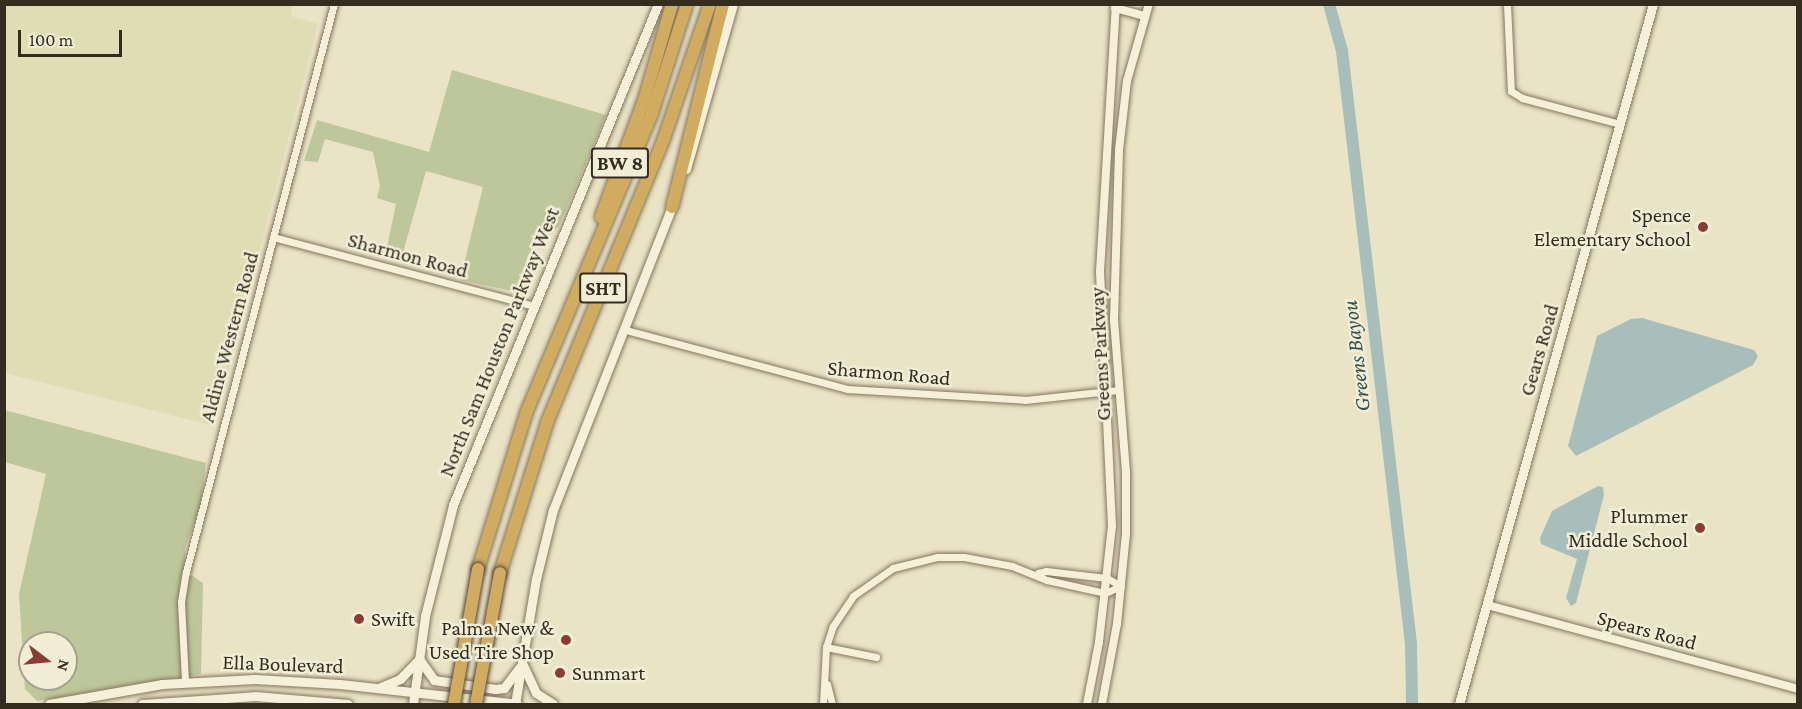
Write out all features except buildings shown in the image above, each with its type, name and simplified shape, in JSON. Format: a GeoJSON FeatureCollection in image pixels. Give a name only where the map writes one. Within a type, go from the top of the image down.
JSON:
{"type":"FeatureCollection","features":[{"type":"Feature","properties":{"kind":"highway","name":"BW 8"},"geometry":{"type":"LineString","coordinates":[[454,705],[478,569],[511,455],[567,320],[644,100],[672,4]]}},
{"type":"Feature","properties":{"kind":"highway","name":"SHT"},"geometry":{"type":"LineString","coordinates":[[567,320],[652,113],[687,4]]}},
{"type":"Feature","properties":{"kind":"highway","name":"SHT"},"geometry":{"type":"LineString","coordinates":[[476,705],[500,573],[548,420],[664,138],[710,4]]}},
{"type":"Feature","properties":{"kind":"highway"},"geometry":{"type":"LineString","coordinates":[[672,207],[723,4]]}},
{"type":"Feature","properties":{"kind":"main road","name":"North Sam Houston Parkway West"},"geometry":{"type":"LineString","coordinates":[[413,705],[435,565],[453,505],[658,4]]}},
{"type":"Feature","properties":{"kind":"main road","name":"BW 8"},"geometry":{"type":"LineString","coordinates":[[516,704],[522,663],[554,510],[576,444],[626,330],[693,152],[734,4]]}},
{"type":"Feature","properties":{"kind":"main road","name":"Gears Road"},"geometry":{"type":"LineString","coordinates":[[1459,705],[1653,4]]}},
{"type":"Feature","properties":{"kind":"main road"},"geometry":{"type":"LineString","coordinates":[[378,688],[400,679],[419,659],[434,680],[495,689],[512,681],[522,663]]}},
{"type":"Feature","properties":{"kind":"main road"},"geometry":{"type":"LineString","coordinates":[[522,663],[536,693],[553,705]]}},
{"type":"Feature","properties":{"kind":"main road","name":"Ella Boulevard"},"geometry":{"type":"LineString","coordinates":[[49,705],[185,681],[255,679],[378,688],[516,704]]}},
{"type":"Feature","properties":{"kind":"main road"},"geometry":{"type":"LineString","coordinates":[[185,681],[186,699]]}},
{"type":"Feature","properties":{"kind":"main road","name":"Ella Boulevard"},"geometry":{"type":"LineString","coordinates":[[142,705],[186,699],[255,696],[348,705]]}},
{"type":"Feature","properties":{"kind":"street","name":"Aldine Western Road"},"geometry":{"type":"LineString","coordinates":[[185,681],[181,602],[186,572],[333,4]]}},
{"type":"Feature","properties":{"kind":"street","name":"Greens Parkway"},"geometry":{"type":"LineString","coordinates":[[1102,705],[1121,586],[1126,494],[1118,390],[1114,272],[1119,150],[1125,92],[1149,4]]}},
{"type":"Feature","properties":{"kind":"street"},"geometry":{"type":"LineString","coordinates":[[1507,4],[1511,91],[1522,98],[1620,124]]}},
{"type":"Feature","properties":{"kind":"street","name":"Greens Parkway"},"geometry":{"type":"LineString","coordinates":[[1087,705],[1106,593],[1112,495],[1105,392],[1101,220],[1116,6]]}},
{"type":"Feature","properties":{"kind":"street"},"geometry":{"type":"LineString","coordinates":[[1116,6],[1144,16]]}},
{"type":"Feature","properties":{"kind":"street","name":"Sharmon Road"},"geometry":{"type":"LineString","coordinates":[[273,237],[534,306]]}},
{"type":"Feature","properties":{"kind":"street","name":"Sharmon Road"},"geometry":{"type":"LineString","coordinates":[[626,330],[847,389],[1025,400],[1118,390]]}},
{"type":"Feature","properties":{"kind":"street"},"geometry":{"type":"LineString","coordinates":[[1112,495],[1126,494]]}},
{"type":"Feature","properties":{"kind":"street"},"geometry":{"type":"LineString","coordinates":[[823,705],[826,647],[833,626],[853,596],[893,568],[938,556],[964,557],[1038,573],[1047,580],[1106,593],[1121,586]]}},
{"type":"Feature","properties":{"kind":"street"},"geometry":{"type":"LineString","coordinates":[[1038,573],[1046,571],[1107,578],[1121,586]]}},
{"type":"Feature","properties":{"kind":"street","name":"Spears Road"},"geometry":{"type":"LineString","coordinates":[[1487,605],[1797,689]]}},
{"type":"Feature","properties":{"kind":"street"},"geometry":{"type":"LineString","coordinates":[[826,647],[876,657]]}},
{"type":"Feature","properties":{"kind":"street"},"geometry":{"type":"LineString","coordinates":[[825,679],[832,705]]}},
{"type":"Feature","properties":{"kind":"shaded area"},"geometry":{"type":"Polygon","coordinates":[[[4,5],[292,5],[291,16],[318,24],[214,426],[5,373],[4,5]]]}},
{"type":"Feature","properties":{"kind":"green space"},"geometry":{"type":"Polygon","coordinates":[[[452,70],[606,115],[559,226],[528,255],[517,292],[460,280],[483,187],[426,171],[400,263],[385,257],[396,204],[377,198],[380,186],[373,152],[325,139],[318,162],[304,161],[317,120],[429,152],[452,70]]]}},
{"type":"Feature","properties":{"kind":"green space"},"geometry":{"type":"Polygon","coordinates":[[[4,410],[206,463],[201,505],[185,548],[185,571],[203,583],[201,674],[37,701],[27,691],[78,691],[78,631],[21,631],[19,594],[46,474],[5,462],[4,410]]]}},
{"type":"Feature","properties":{"kind":"water"},"geometry":{"type":"Polygon","coordinates":[[[1642,318],[1754,350],[1758,356],[1753,365],[1576,456],[1568,446],[1597,336],[1631,319],[1642,318]]]}},
{"type":"Feature","properties":{"kind":"water"},"geometry":{"type":"Polygon","coordinates":[[[1598,486],[1603,487],[1604,495],[1576,603],[1571,606],[1566,598],[1577,559],[1541,544],[1540,538],[1552,511],[1598,486]]]}},
{"type":"Feature","properties":{"kind":"waterway","name":"Greens Bayou"},"geometry":{"type":"LineString","coordinates":[[1329,4],[1342,51],[1411,644],[1412,704]]}},
{"type":"Feature","properties":{"kind":"place","name":"Spence Elementary School"},"geometry":{"type":"Point","coordinates":[1703,227]}},
{"type":"Feature","properties":{"kind":"place","name":"Plummer Middle School"},"geometry":{"type":"Point","coordinates":[1700,528]}},
{"type":"Feature","properties":{"kind":"place","name":"Swift"},"geometry":{"type":"Point","coordinates":[359,619]}},
{"type":"Feature","properties":{"kind":"place","name":"Palma New & Used Tire Shop"},"geometry":{"type":"Point","coordinates":[566,640]}},
{"type":"Feature","properties":{"kind":"place","name":"Sunmart"},"geometry":{"type":"Point","coordinates":[560,673]}}]}
